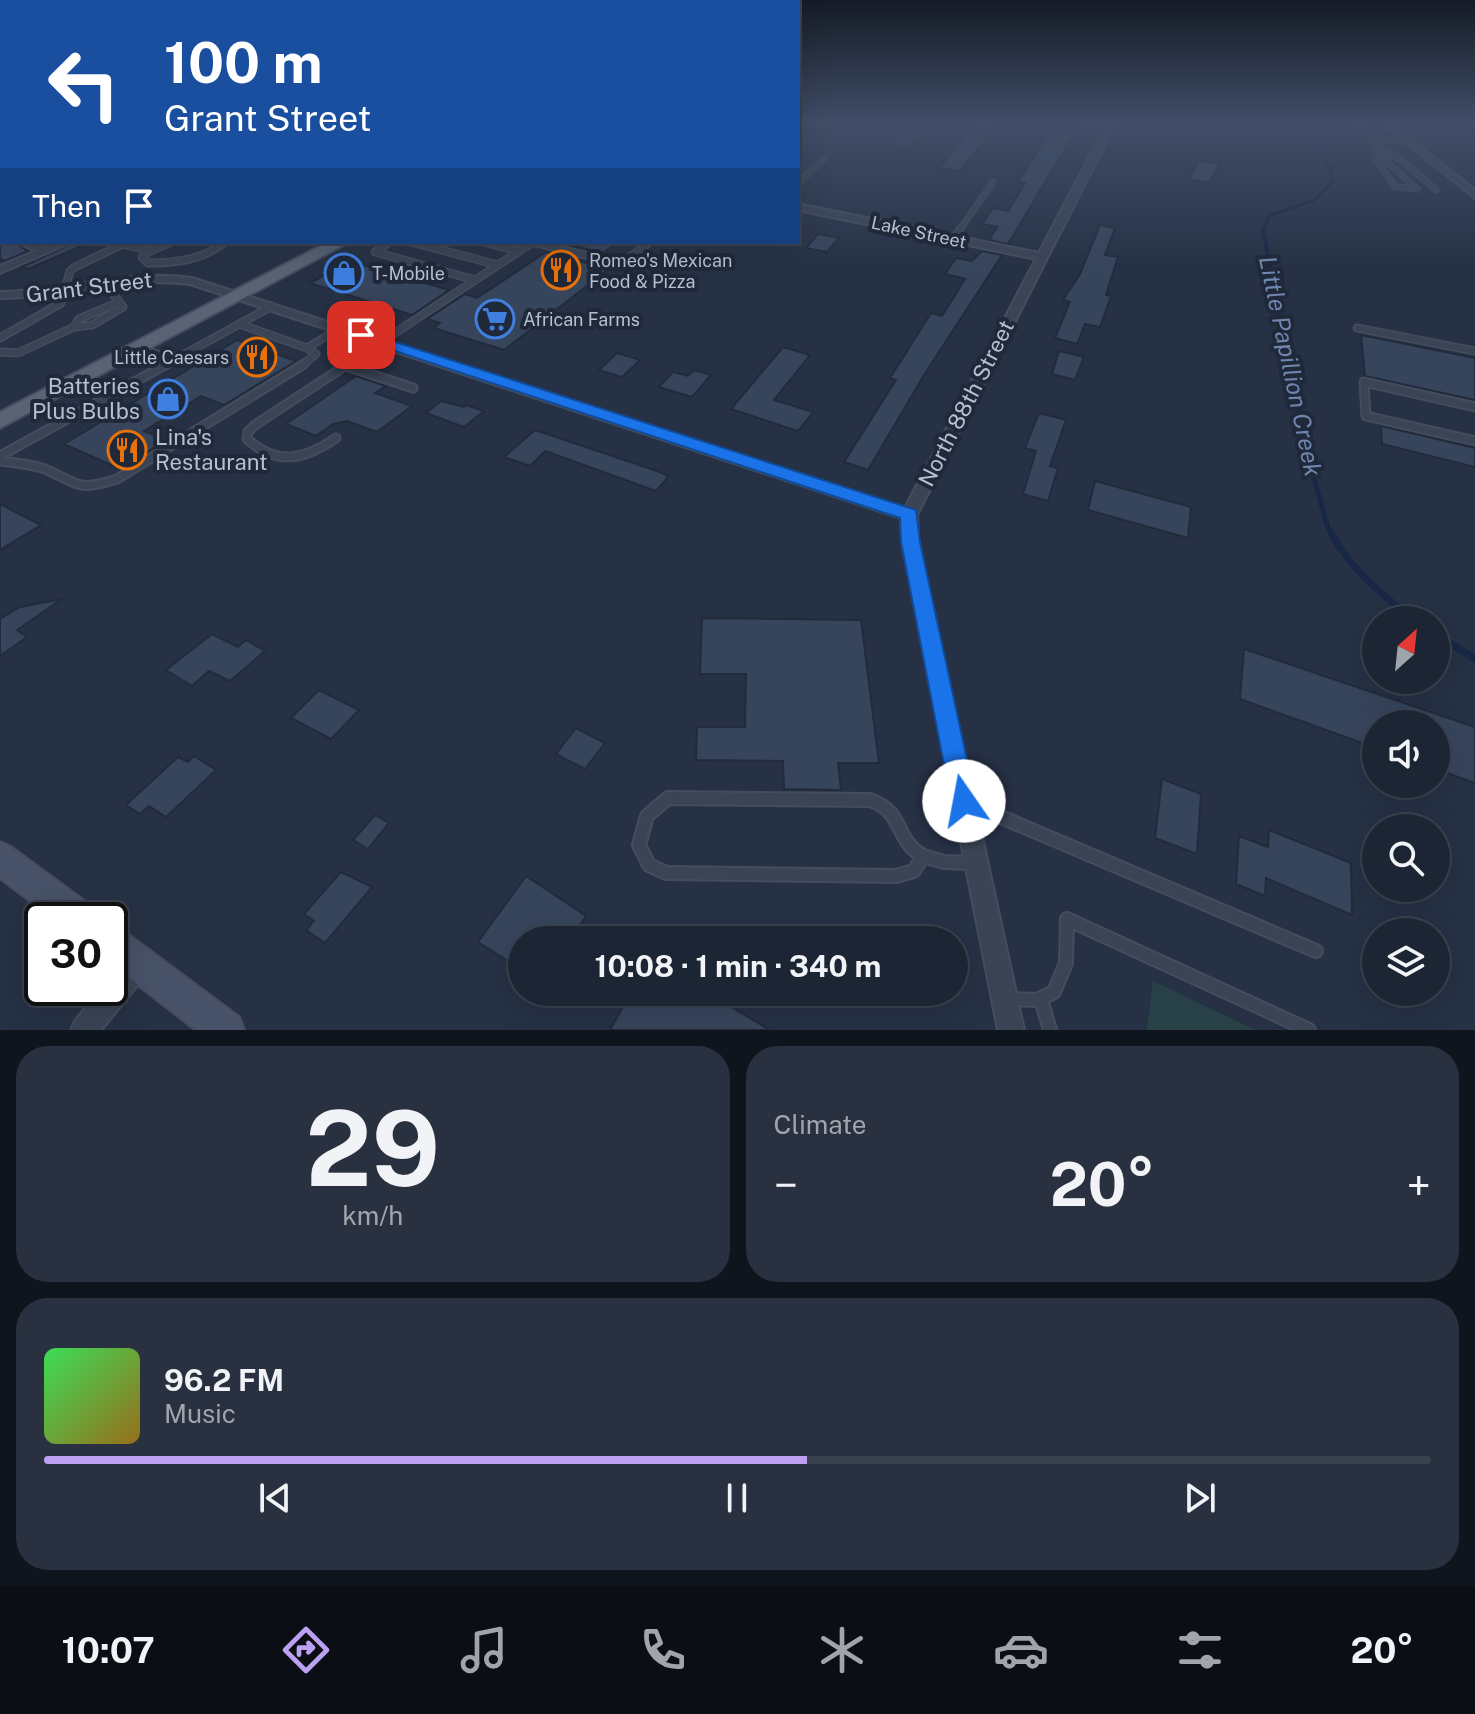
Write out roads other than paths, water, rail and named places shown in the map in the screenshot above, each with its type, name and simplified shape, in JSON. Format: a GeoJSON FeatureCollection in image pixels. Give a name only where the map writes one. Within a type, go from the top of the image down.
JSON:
{"type":"FeatureCollection","features":[{"type":"Feature","properties":{"kind":"main road"},"geometry":{"type":"LineString","coordinates":[[0,421],[140,348],[309,244]]}},
{"type":"Feature","properties":{"kind":"main road"},"geometry":{"type":"LineString","coordinates":[[0,401],[337,244]]}},
{"type":"Feature","properties":{"kind":"main road"},"geometry":{"type":"LineString","coordinates":[[0,858],[58,902]]}},
{"type":"Feature","properties":{"kind":"main road"},"geometry":{"type":"LineString","coordinates":[[128,955],[226,1030]]}},
{"type":"Feature","properties":{"kind":"street","name":"North 88th Street"},"geometry":{"type":"LineString","coordinates":[[909,515],[1086,172]]}},
{"type":"Feature","properties":{"kind":"street"},"geometry":{"type":"LineString","coordinates":[[1447,172],[1475,195]]}},
{"type":"Feature","properties":{"kind":"street","name":"Lake Street"},"geometry":{"type":"LineString","coordinates":[[800,207],[1041,257]]}},
{"type":"Feature","properties":{"kind":"street"},"geometry":{"type":"LineString","coordinates":[[26,244],[45,251]]}},
{"type":"Feature","properties":{"kind":"street"},"geometry":{"type":"LineString","coordinates":[[0,270],[62,244]]}},
{"type":"Feature","properties":{"kind":"street","name":"Grant Street"},"geometry":{"type":"LineString","coordinates":[[0,295],[66,292],[111,283],[171,278],[230,292],[909,515]]}},
{"type":"Feature","properties":{"kind":"street"},"geometry":{"type":"LineString","coordinates":[[909,515],[910,542],[1011,1030]]}},
{"type":"Feature","properties":{"kind":"street"},"geometry":{"type":"LineString","coordinates":[[84,1030],[139,963]]}},
{"type":"Feature","properties":{"kind":"lane"},"geometry":{"type":"LineString","coordinates":[[1385,172],[1395,187],[1417,189],[1400,172]]}},
{"type":"Feature","properties":{"kind":"lane"},"geometry":{"type":"LineString","coordinates":[[1418,172],[1436,190]]}},
{"type":"Feature","properties":{"kind":"lane"},"geometry":{"type":"LineString","coordinates":[[953,239],[993,182]]}},
{"type":"Feature","properties":{"kind":"lane"},"geometry":{"type":"LineString","coordinates":[[0,338],[56,307],[66,292],[70,271],[75,267],[123,244]]}},
{"type":"Feature","properties":{"kind":"lane"},"geometry":{"type":"LineString","coordinates":[[128,244],[150,251]]}},
{"type":"Feature","properties":{"kind":"lane"},"geometry":{"type":"LineString","coordinates":[[166,244],[142,257],[148,263],[179,262],[191,260],[221,244]]}},
{"type":"Feature","properties":{"kind":"lane"},"geometry":{"type":"LineString","coordinates":[[386,244],[375,252],[475,280]]}},
{"type":"Feature","properties":{"kind":"lane"},"geometry":{"type":"LineString","coordinates":[[419,244],[498,265]]}},
{"type":"Feature","properties":{"kind":"lane"},"geometry":{"type":"LineString","coordinates":[[491,244],[519,251]]}},
{"type":"Feature","properties":{"kind":"lane"},"geometry":{"type":"LineString","coordinates":[[336,438],[310,455],[290,460],[252,445],[247,439],[248,432],[255,425],[529,244]]}},
{"type":"Feature","properties":{"kind":"lane"},"geometry":{"type":"LineString","coordinates":[[540,244],[621,264],[647,244]]}},
{"type":"Feature","properties":{"kind":"lane"},"geometry":{"type":"LineString","coordinates":[[0,352],[18,353],[74,327],[92,325],[119,312],[123,307],[110,290],[111,283]]}},
{"type":"Feature","properties":{"kind":"lane"},"geometry":{"type":"LineString","coordinates":[[74,327],[79,319],[117,303]]}},
{"type":"Feature","properties":{"kind":"lane"},"geometry":{"type":"LineString","coordinates":[[0,458],[272,306]]}},
{"type":"Feature","properties":{"kind":"lane"},"geometry":{"type":"LineString","coordinates":[[0,458],[42,468],[79,487],[117,479],[316,354],[239,324]]}},
{"type":"Feature","properties":{"kind":"lane"},"geometry":{"type":"LineString","coordinates":[[307,348],[340,328]]}},
{"type":"Feature","properties":{"kind":"lane"},"geometry":{"type":"LineString","coordinates":[[1357,328],[1475,351]]}},
{"type":"Feature","properties":{"kind":"lane"},"geometry":{"type":"LineString","coordinates":[[140,348],[174,360]]}},
{"type":"Feature","properties":{"kind":"lane"},"geometry":{"type":"LineString","coordinates":[[346,366],[413,388]]}},
{"type":"Feature","properties":{"kind":"lane"},"geometry":{"type":"LineString","coordinates":[[1475,407],[1364,382],[1366,416],[1475,441]]}},
{"type":"Feature","properties":{"kind":"lane"},"geometry":{"type":"LineString","coordinates":[[923,856],[914,871],[896,876],[674,875],[658,872],[647,864],[642,856],[641,836],[647,815],[660,801],[668,798],[857,798],[877,801],[893,812],[909,846],[923,856],[936,861],[976,863]]}},
{"type":"Feature","properties":{"kind":"lane"},"geometry":{"type":"LineString","coordinates":[[964,801],[1316,951]]}},
{"type":"Feature","properties":{"kind":"lane"},"geometry":{"type":"LineString","coordinates":[[1004,999],[1041,999],[1056,991],[1063,972],[1067,919],[1309,1030]]}},
{"type":"Feature","properties":{"kind":"lane"},"geometry":{"type":"LineString","coordinates":[[1041,999],[1050,1030]]}},
{"type":"Feature","properties":{"kind":"waterway","name":"Little Papillion Creek"},"geometry":{"type":"LineString","coordinates":[[1263,230],[1269,216],[1315,200],[1333,181],[1331,172]]}},
{"type":"Feature","properties":{"kind":"waterway","name":"Little Papillion Creek"},"geometry":{"type":"LineString","coordinates":[[1263,230],[1288,366]]}},
{"type":"Feature","properties":{"kind":"waterway","name":"Little Papillion Creek"},"geometry":{"type":"LineString","coordinates":[[1287,364],[1297,395],[1304,443],[1333,537]]}},
{"type":"Feature","properties":{"kind":"waterway","name":"Little Papillion Creek"},"geometry":{"type":"LineString","coordinates":[[1332,535],[1359,571],[1397,606]]}},
{"type":"Feature","properties":{"kind":"waterway","name":"Little Papillion Creek"},"geometry":{"type":"LineString","coordinates":[[1450,643],[1475,659]]}},
{"type":"Feature","properties":{"kind":"place","name":"Romeo's Mexican Food & Pizza"},"geometry":{"type":"Point","coordinates":[561,270]}},
{"type":"Feature","properties":{"kind":"place","name":"T-Mobile"},"geometry":{"type":"Point","coordinates":[344,273]}},
{"type":"Feature","properties":{"kind":"place","name":"African Farms"},"geometry":{"type":"Point","coordinates":[495,319]}},
{"type":"Feature","properties":{"kind":"place","name":"Little Caesars"},"geometry":{"type":"Point","coordinates":[257,357]}},
{"type":"Feature","properties":{"kind":"place","name":"Batteries Plus Bulbs"},"geometry":{"type":"Point","coordinates":[168,399]}},
{"type":"Feature","properties":{"kind":"place","name":"Lina's Restaurant"},"geometry":{"type":"Point","coordinates":[127,450]}}]}
